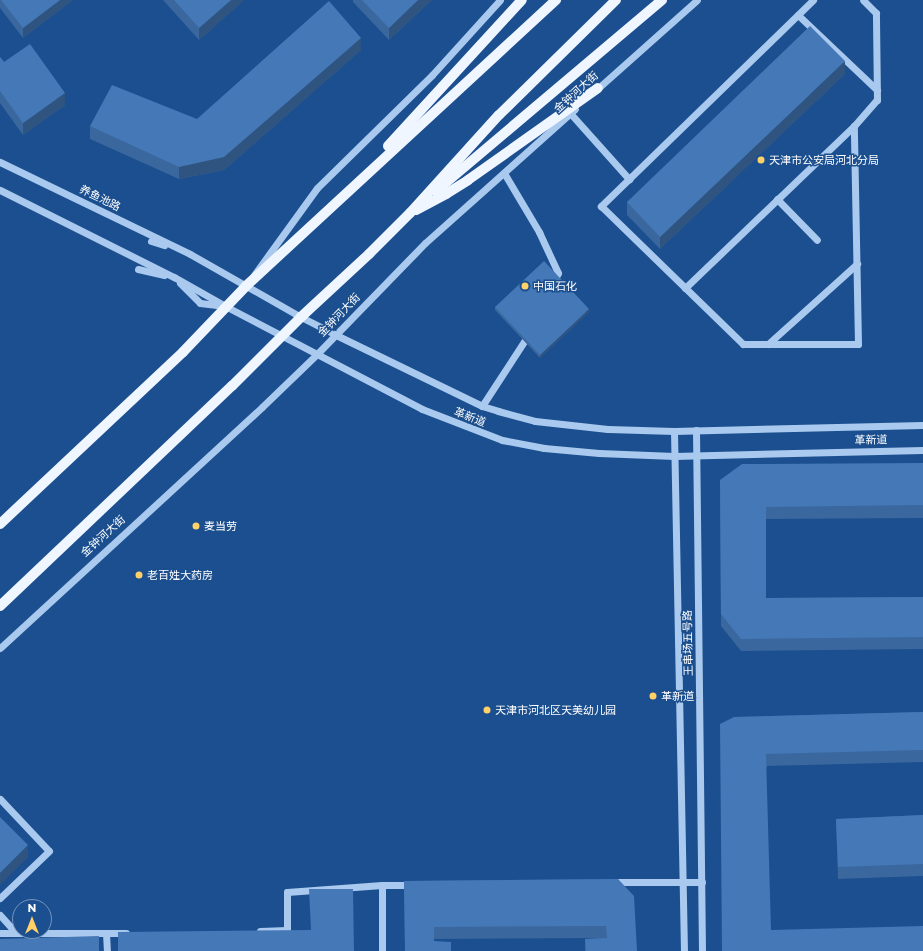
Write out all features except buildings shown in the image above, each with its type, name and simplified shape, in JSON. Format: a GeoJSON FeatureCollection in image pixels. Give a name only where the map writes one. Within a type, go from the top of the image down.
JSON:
{"type":"FeatureCollection","features":[{"type":"Feature","properties":{"kind":"main road"},"geometry":{"type":"LineString","coordinates":[[343,195],[522,0]]}},
{"type":"Feature","properties":{"kind":"main road"},"geometry":{"type":"LineString","coordinates":[[0,524],[183,352],[246,286],[556,0]]}},
{"type":"Feature","properties":{"kind":"main road","name":"金钟河大街"},"geometry":{"type":"LineString","coordinates":[[0,606],[410,213],[499,115],[616,0]]}},
{"type":"Feature","properties":{"kind":"main road"},"geometry":{"type":"LineString","coordinates":[[410,213],[662,0]]}},
{"type":"Feature","properties":{"kind":"main road"},"geometry":{"type":"LineString","coordinates":[[410,213],[446,194],[598,88]]}},
{"type":"Feature","properties":{"kind":"street"},"geometry":{"type":"LineString","coordinates":[[246,286],[317,188],[432,75],[500,0]]}},
{"type":"Feature","properties":{"kind":"street","name":"金钟河大街"},"geometry":{"type":"LineString","coordinates":[[0,648],[317,354],[425,243],[697,0]]}},
{"type":"Feature","properties":{"kind":"street"},"geometry":{"type":"LineString","coordinates":[[813,0],[601,206],[743,344],[858,344],[854,126]]}},
{"type":"Feature","properties":{"kind":"street"},"geometry":{"type":"LineString","coordinates":[[685,288],[854,126],[877,100],[876,13],[863,0]]}},
{"type":"Feature","properties":{"kind":"street"},"geometry":{"type":"LineString","coordinates":[[798,15],[877,90]]}},
{"type":"Feature","properties":{"kind":"street"},"geometry":{"type":"LineString","coordinates":[[570,113],[629,179]]}},
{"type":"Feature","properties":{"kind":"street","name":"养鱼池路"},"geometry":{"type":"LineString","coordinates":[[0,162],[190,254],[300,317]]}},
{"type":"Feature","properties":{"kind":"street"},"geometry":{"type":"LineString","coordinates":[[504,173],[539,232],[558,273],[549,292]]}},
{"type":"Feature","properties":{"kind":"street"},"geometry":{"type":"LineString","coordinates":[[0,190],[174,276],[227,307]]}},
{"type":"Feature","properties":{"kind":"street"},"geometry":{"type":"LineString","coordinates":[[777,199],[817,240]]}},
{"type":"Feature","properties":{"kind":"street","name":"养鱼池路"},"geometry":{"type":"LineString","coordinates":[[151,241],[190,254]]}},
{"type":"Feature","properties":{"kind":"street"},"geometry":{"type":"LineString","coordinates":[[768,344],[856,264]]}},
{"type":"Feature","properties":{"kind":"street"},"geometry":{"type":"LineString","coordinates":[[138,269],[174,276]]}},
{"type":"Feature","properties":{"kind":"street","name":"革新道"},"geometry":{"type":"LineString","coordinates":[[227,307],[422,409],[502,440],[544,448],[599,453],[674,456],[923,450]]}},
{"type":"Feature","properties":{"kind":"street","name":"革新道"},"geometry":{"type":"LineString","coordinates":[[300,317],[482,406],[535,421],[585,428],[674,431],[923,425]]}},
{"type":"Feature","properties":{"kind":"street"},"geometry":{"type":"LineString","coordinates":[[482,406],[534,324]]}},
{"type":"Feature","properties":{"kind":"street","name":"王串场五号路"},"geometry":{"type":"LineString","coordinates":[[696,430],[702,951]]}},
{"type":"Feature","properties":{"kind":"street","name":"王串场五号路"},"geometry":{"type":"LineString","coordinates":[[674,431],[684,951]]}},
{"type":"Feature","properties":{"kind":"street"},"geometry":{"type":"LineString","coordinates":[[0,799],[49,851],[0,898]]}},
{"type":"Feature","properties":{"kind":"street"},"geometry":{"type":"LineString","coordinates":[[604,882],[702,882]]}},
{"type":"Feature","properties":{"kind":"street"},"geometry":{"type":"LineString","coordinates":[[256,931],[287,930],[287,892],[382,885],[421,885]]}},
{"type":"Feature","properties":{"kind":"street"},"geometry":{"type":"LineString","coordinates":[[382,885],[382,951]]}},
{"type":"Feature","properties":{"kind":"street"},"geometry":{"type":"LineString","coordinates":[[0,915],[12,928]]}},
{"type":"Feature","properties":{"kind":"street"},"geometry":{"type":"LineString","coordinates":[[52,933],[138,932]]}},
{"type":"Feature","properties":{"kind":"street"},"geometry":{"type":"LineString","coordinates":[[0,933],[12,933]]}},
{"type":"Feature","properties":{"kind":"street"},"geometry":{"type":"LineString","coordinates":[[106,933],[107,951]]}},
{"type":"Feature","properties":{"kind":"place","name":"天津市公安局河北分局"},"geometry":{"type":"Point","coordinates":[761,160]}},
{"type":"Feature","properties":{"kind":"place","name":"中国石化"},"geometry":{"type":"Point","coordinates":[525,286]}},
{"type":"Feature","properties":{"kind":"place","name":"麦当劳"},"geometry":{"type":"Point","coordinates":[196,526]}},
{"type":"Feature","properties":{"kind":"place","name":"老百姓大药房"},"geometry":{"type":"Point","coordinates":[139,575]}},
{"type":"Feature","properties":{"kind":"place","name":"革新道"},"geometry":{"type":"Point","coordinates":[653,696]}},
{"type":"Feature","properties":{"kind":"place","name":"天津市河北区天美幼儿园"},"geometry":{"type":"Point","coordinates":[487,710]}}]}
